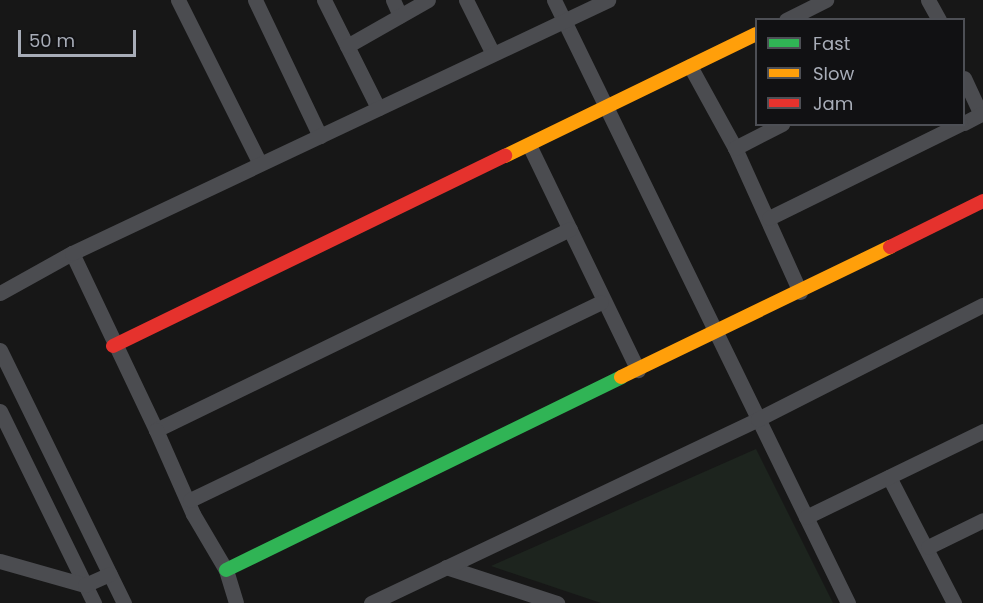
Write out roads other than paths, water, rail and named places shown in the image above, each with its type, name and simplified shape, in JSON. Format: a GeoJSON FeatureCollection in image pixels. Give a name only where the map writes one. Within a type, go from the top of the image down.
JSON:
{"type":"FeatureCollection","features":[{"type":"Feature","properties":{"kind":"street"},"geometry":{"type":"LineString","coordinates":[[178,0],[260,164]]}},
{"type":"Feature","properties":{"kind":"street"},"geometry":{"type":"LineString","coordinates":[[255,0],[320,136]]}},
{"type":"Feature","properties":{"kind":"street"},"geometry":{"type":"LineString","coordinates":[[324,0],[378,108]]}},
{"type":"Feature","properties":{"kind":"street"},"geometry":{"type":"LineString","coordinates":[[393,0],[400,16]]}},
{"type":"Feature","properties":{"kind":"street"},"geometry":{"type":"LineString","coordinates":[[347,46],[428,0]]}},
{"type":"Feature","properties":{"kind":"street"},"geometry":{"type":"LineString","coordinates":[[466,0],[493,54]]}},
{"type":"Feature","properties":{"kind":"street"},"geometry":{"type":"LineString","coordinates":[[554,0],[848,603]]}},
{"type":"Feature","properties":{"kind":"street"},"geometry":{"type":"LineString","coordinates":[[0,293],[72,253],[608,0]]}},
{"type":"Feature","properties":{"kind":"street"},"geometry":{"type":"LineString","coordinates":[[790,18],[826,0]]}},
{"type":"Feature","properties":{"kind":"street"},"geometry":{"type":"LineString","coordinates":[[928,0],[938,18]]}},
{"type":"Feature","properties":{"kind":"street"},"geometry":{"type":"LineString","coordinates":[[113,346],[307,250],[530,147],[606,106],[755,34]]}},
{"type":"Feature","properties":{"kind":"street"},"geometry":{"type":"LineString","coordinates":[[690,66],[735,148],[769,218],[800,292]]}},
{"type":"Feature","properties":{"kind":"street"},"geometry":{"type":"LineString","coordinates":[[965,82],[982,116],[965,123]]}},
{"type":"Feature","properties":{"kind":"street"},"geometry":{"type":"LineString","coordinates":[[735,148],[778,126]]}},
{"type":"Feature","properties":{"kind":"street"},"geometry":{"type":"LineString","coordinates":[[769,218],[958,126]]}},
{"type":"Feature","properties":{"kind":"street"},"geometry":{"type":"LineString","coordinates":[[530,147],[570,229],[601,302],[638,370]]}},
{"type":"Feature","properties":{"kind":"street"},"geometry":{"type":"LineString","coordinates":[[226,570],[983,201]]}},
{"type":"Feature","properties":{"kind":"street"},"geometry":{"type":"LineString","coordinates":[[156,430],[570,229]]}},
{"type":"Feature","properties":{"kind":"street"},"geometry":{"type":"LineString","coordinates":[[72,253],[113,346],[156,430],[159,444],[190,500],[193,514],[226,570],[236,603]]}},
{"type":"Feature","properties":{"kind":"street"},"geometry":{"type":"LineString","coordinates":[[190,500],[601,302]]}},
{"type":"Feature","properties":{"kind":"street"},"geometry":{"type":"LineString","coordinates":[[371,603],[758,419],[983,305]]}},
{"type":"Feature","properties":{"kind":"street"},"geometry":{"type":"LineString","coordinates":[[0,350],[124,603]]}},
{"type":"Feature","properties":{"kind":"street"},"geometry":{"type":"LineString","coordinates":[[0,411],[94,603]]}},
{"type":"Feature","properties":{"kind":"street"},"geometry":{"type":"LineString","coordinates":[[806,517],[983,431]]}},
{"type":"Feature","properties":{"kind":"street"},"geometry":{"type":"LineString","coordinates":[[889,477],[928,547],[930,559],[954,603]]}},
{"type":"Feature","properties":{"kind":"street"},"geometry":{"type":"LineString","coordinates":[[928,547],[983,520]]}},
{"type":"Feature","properties":{"kind":"street"},"geometry":{"type":"LineString","coordinates":[[0,561],[86,585],[110,574]]}},
{"type":"Feature","properties":{"kind":"street"},"geometry":{"type":"LineString","coordinates":[[446,567],[557,603]]}}]}
